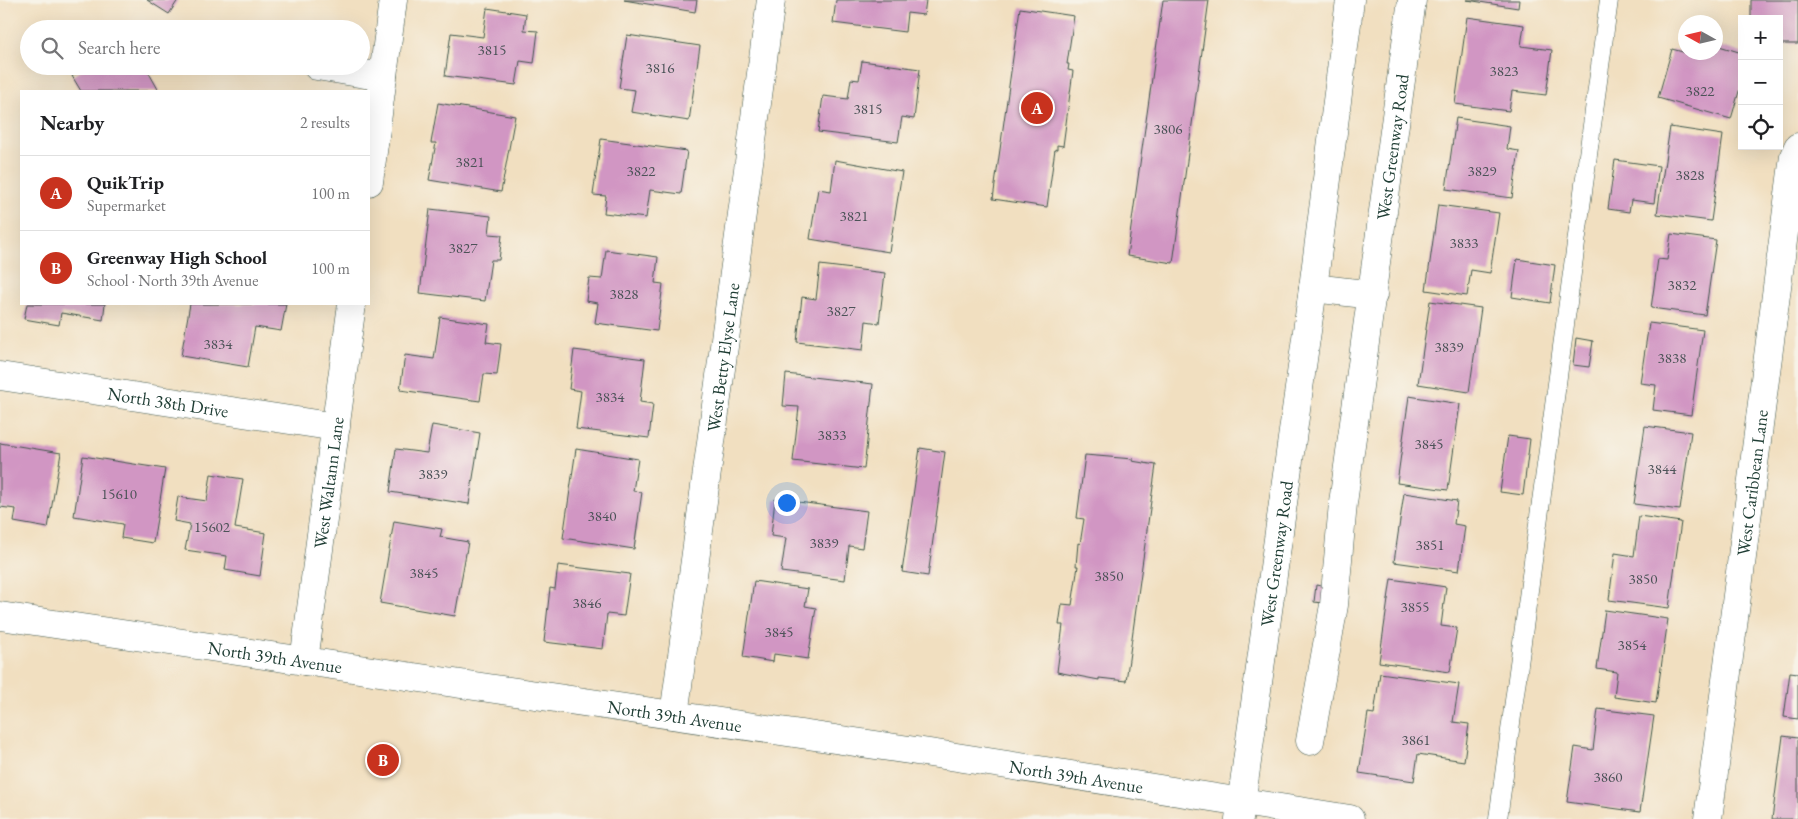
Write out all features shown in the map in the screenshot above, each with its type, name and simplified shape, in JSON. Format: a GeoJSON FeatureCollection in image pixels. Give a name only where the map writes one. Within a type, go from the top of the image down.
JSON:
{"type":"FeatureCollection","features":[{"type":"Feature","properties":{"kind":"street"},"geometry":{"type":"LineString","coordinates":[[370,174],[393,0]]}},
{"type":"Feature","properties":{"kind":"street","name":"West Betty Elyse Lane"},"geometry":{"type":"LineString","coordinates":[[674,715],[771,0]]}},
{"type":"Feature","properties":{"kind":"street","name":"West Greenway Road"},"geometry":{"type":"LineString","coordinates":[[1241,811],[1314,288],[1350,0]]}},
{"type":"Feature","properties":{"kind":"street","name":"West Greenway Road"},"geometry":{"type":"LineString","coordinates":[[1310,741],[1334,604],[1343,503],[1412,0]]}},
{"type":"Feature","properties":{"kind":"street"},"geometry":{"type":"LineString","coordinates":[[370,75],[383,77]]}},
{"type":"Feature","properties":{"kind":"street","name":"West Caribbean Lane"},"geometry":{"type":"LineString","coordinates":[[1708,819],[1794,156],[1798,147]]}},
{"type":"Feature","properties":{"kind":"street"},"geometry":{"type":"LineString","coordinates":[[1314,288],[1373,294]]}},
{"type":"Feature","properties":{"kind":"street","name":"West Waltann Lane"},"geometry":{"type":"LineString","coordinates":[[304,661],[352,305]]}},
{"type":"Feature","properties":{"kind":"street","name":"North 38th Drive"},"geometry":{"type":"LineString","coordinates":[[0,376],[336,427]]}},
{"type":"Feature","properties":{"kind":"street","name":"North 39th Avenue"},"geometry":{"type":"LineString","coordinates":[[0,616],[674,715],[1241,811],[1350,819]]}},
{"type":"Feature","properties":{"kind":"lane"},"geometry":{"type":"LineString","coordinates":[[1498,819],[1609,0]]}},
{"type":"Feature","properties":{"kind":"building"},"geometry":{"type":"Polygon","coordinates":[[[147,0],[178,0],[169,14],[147,0]]]}},
{"type":"Feature","properties":{"kind":"building"},"geometry":{"type":"Polygon","coordinates":[[[624,0],[697,0],[695,12],[624,0]]]}},
{"type":"Feature","properties":{"kind":"building"},"geometry":{"type":"Polygon","coordinates":[[[836,0],[926,0],[924,15],[907,13],[905,32],[833,23],[836,0]]]}},
{"type":"Feature","properties":{"kind":"building"},"geometry":{"type":"Polygon","coordinates":[[[1163,0],[1209,0],[1173,263],[1127,256],[1163,0]]]}},
{"type":"Feature","properties":{"kind":"building"},"geometry":{"type":"Polygon","coordinates":[[[1467,0],[1519,0],[1518,8],[1467,0]]]}},
{"type":"Feature","properties":{"kind":"building"},"geometry":{"type":"Polygon","coordinates":[[[1751,0],[1798,0],[1798,44],[1783,44],[1783,15],[1751,15],[1751,0]]]}},
{"type":"Feature","properties":{"kind":"building"},"geometry":{"type":"Polygon","coordinates":[[[487,8],[526,14],[524,30],[538,31],[534,63],[520,61],[516,85],[445,76],[451,33],[483,37],[487,8]]]}},
{"type":"Feature","properties":{"kind":"building"},"geometry":{"type":"Polygon","coordinates":[[[1020,8],[1074,16],[1067,64],[1069,64],[1068,70],[1073,71],[1063,146],[1057,145],[1057,150],[1055,149],[1047,207],[993,199],[1020,8]]]}},
{"type":"Feature","properties":{"kind":"building"},"geometry":{"type":"Polygon","coordinates":[[[1467,17],[1524,25],[1521,46],[1552,50],[1546,95],[1512,91],[1509,111],[1455,104],[1467,17]]]}},
{"type":"Feature","properties":{"kind":"building"},"geometry":{"type":"Polygon","coordinates":[[[627,35],[700,46],[689,121],[631,112],[635,90],[619,88],[627,35]]]}},
{"type":"Feature","properties":{"kind":"building"},"geometry":{"type":"Polygon","coordinates":[[[1723,47],[1738,52],[1738,95],[1731,119],[1658,98],[1672,49],[1678,51],[1678,60],[1723,60],[1723,47]]]}},
{"type":"Feature","properties":{"kind":"building"},"geometry":{"type":"Polygon","coordinates":[[[862,61],[920,69],[914,119],[902,117],[898,142],[818,132],[823,96],[848,99],[851,79],[859,80],[862,61]]]}},
{"type":"Feature","properties":{"kind":"building"},"geometry":{"type":"Polygon","coordinates":[[[150,75],[158,90],[80,90],[72,76],[150,75]]]}},
{"type":"Feature","properties":{"kind":"building"},"geometry":{"type":"Polygon","coordinates":[[[438,103],[515,116],[501,192],[429,180],[436,143],[431,143],[438,103]]]}},
{"type":"Feature","properties":{"kind":"building"},"geometry":{"type":"Polygon","coordinates":[[[1456,118],[1510,126],[1507,149],[1519,151],[1512,198],[1446,189],[1456,118]]]}},
{"type":"Feature","properties":{"kind":"building"},"geometry":{"type":"Polygon","coordinates":[[[1670,127],[1723,135],[1711,221],[1657,214],[1670,127]]]}},
{"type":"Feature","properties":{"kind":"building"},"geometry":{"type":"Polygon","coordinates":[[[601,139],[687,151],[681,194],[650,190],[646,218],[604,213],[606,196],[593,195],[601,139]]]}},
{"type":"Feature","properties":{"kind":"building"},"geometry":{"type":"Polygon","coordinates":[[[835,160],[902,172],[889,252],[810,239],[818,189],[831,191],[835,160]]]}},
{"type":"Feature","properties":{"kind":"building"},"geometry":{"type":"Polygon","coordinates":[[[1615,160],[1659,166],[1654,203],[1631,200],[1629,212],[1608,209],[1615,160]]]}},
{"type":"Feature","properties":{"kind":"building"},"geometry":{"type":"Polygon","coordinates":[[[1438,205],[1499,213],[1490,273],[1471,270],[1467,296],[1426,290],[1438,205]]]}},
{"type":"Feature","properties":{"kind":"building"},"geometry":{"type":"Polygon","coordinates":[[[430,209],[491,216],[489,234],[502,235],[499,260],[491,260],[485,301],[420,293],[430,209]]]}},
{"type":"Feature","properties":{"kind":"building"},"geometry":{"type":"Polygon","coordinates":[[[1671,234],[1716,240],[1705,315],[1651,308],[1658,259],[1667,260],[1671,234]]]}},
{"type":"Feature","properties":{"kind":"building"},"geometry":{"type":"Polygon","coordinates":[[[606,250],[658,257],[655,283],[663,284],[657,331],[595,323],[598,303],[586,301],[589,278],[602,279],[606,250]]]}},
{"type":"Feature","properties":{"kind":"building"},"geometry":{"type":"Polygon","coordinates":[[[1517,259],[1555,265],[1550,303],[1512,297],[1517,259]]]}},
{"type":"Feature","properties":{"kind":"building"},"geometry":{"type":"Polygon","coordinates":[[[820,265],[885,273],[879,323],[866,321],[863,350],[797,342],[802,297],[816,299],[820,265]]]}},
{"type":"Feature","properties":{"kind":"building"},"geometry":{"type":"Polygon","coordinates":[[[1430,301],[1481,308],[1469,392],[1418,384],[1430,301]]]}},
{"type":"Feature","properties":{"kind":"building"},"geometry":{"type":"Polygon","coordinates":[[[27,305],[105,305],[103,320],[61,313],[59,325],[24,319],[27,305]]]}},
{"type":"Feature","properties":{"kind":"building"},"geometry":{"type":"Polygon","coordinates":[[[190,305],[286,305],[281,331],[255,327],[248,367],[181,356],[190,305]]]}},
{"type":"Feature","properties":{"kind":"building"},"geometry":{"type":"Polygon","coordinates":[[[440,317],[489,324],[486,342],[501,344],[497,375],[484,374],[480,401],[400,390],[405,355],[434,359],[440,317]]]}},
{"type":"Feature","properties":{"kind":"building"},"geometry":{"type":"Polygon","coordinates":[[[1649,323],[1703,330],[1691,415],[1653,410],[1656,385],[1640,383],[1649,323]]]}},
{"type":"Feature","properties":{"kind":"building"},"geometry":{"type":"Polygon","coordinates":[[[1576,338],[1593,341],[1589,367],[1573,365],[1576,338]]]}},
{"type":"Feature","properties":{"kind":"building"},"geometry":{"type":"Polygon","coordinates":[[[574,350],[645,359],[640,402],[653,404],[649,438],[576,429],[581,391],[569,389],[574,350]]]}},
{"type":"Feature","properties":{"kind":"building"},"geometry":{"type":"Polygon","coordinates":[[[786,374],[873,384],[864,469],[793,461],[799,407],[783,406],[786,374]]]}},
{"type":"Feature","properties":{"kind":"building"},"geometry":{"type":"Polygon","coordinates":[[[1409,396],[1460,404],[1448,490],[1397,483],[1409,396]]]}},
{"type":"Feature","properties":{"kind":"building"},"geometry":{"type":"Polygon","coordinates":[[[432,425],[480,433],[469,504],[390,492],[396,449],[427,453],[432,425]]]}},
{"type":"Feature","properties":{"kind":"building"},"geometry":{"type":"Polygon","coordinates":[[[1645,426],[1691,432],[1680,510],[1634,504],[1645,426]]]}},
{"type":"Feature","properties":{"kind":"building"},"geometry":{"type":"Polygon","coordinates":[[[1508,436],[1530,439],[1523,495],[1500,492],[1508,436]]]}},
{"type":"Feature","properties":{"kind":"building"},"geometry":{"type":"Polygon","coordinates":[[[0,443],[61,453],[48,528],[14,522],[16,509],[0,507],[0,443]]]}},
{"type":"Feature","properties":{"kind":"building"},"geometry":{"type":"Polygon","coordinates":[[[920,448],[945,452],[928,576],[902,572],[920,448]]]}},
{"type":"Feature","properties":{"kind":"building"},"geometry":{"type":"Polygon","coordinates":[[[576,449],[638,459],[633,491],[642,492],[634,549],[563,538],[576,449]]]}},
{"type":"Feature","properties":{"kind":"building"},"geometry":{"type":"Polygon","coordinates":[[[1085,455],[1133,459],[1132,461],[1156,465],[1126,681],[1099,678],[1099,680],[1057,672],[1063,625],[1059,625],[1062,604],[1072,605],[1078,566],[1076,566],[1078,543],[1080,544],[1084,519],[1077,518],[1085,455]]]}},
{"type":"Feature","properties":{"kind":"building"},"geometry":{"type":"Polygon","coordinates":[[[83,456],[165,469],[153,543],[121,538],[123,524],[74,516],[83,456]]]}},
{"type":"Feature","properties":{"kind":"building"},"geometry":{"type":"Polygon","coordinates":[[[211,474],[243,479],[235,528],[266,533],[260,576],[225,570],[227,556],[185,550],[190,524],[174,521],[178,497],[207,501],[211,474]]]}},
{"type":"Feature","properties":{"kind":"building"},"geometry":{"type":"Polygon","coordinates":[[[1404,493],[1457,501],[1454,524],[1465,526],[1459,571],[1394,562],[1404,493]]]}},
{"type":"Feature","properties":{"kind":"building"},"geometry":{"type":"Polygon","coordinates":[[[775,499],[867,511],[862,548],[849,546],[845,580],[781,572],[786,538],[771,536],[775,499]]]}},
{"type":"Feature","properties":{"kind":"building"},"geometry":{"type":"Polygon","coordinates":[[[1639,516],[1681,522],[1669,608],[1609,600],[1615,553],[1634,556],[1639,516]]]}},
{"type":"Feature","properties":{"kind":"building"},"geometry":{"type":"Polygon","coordinates":[[[394,521],[442,529],[440,537],[468,542],[455,616],[380,603],[394,521]]]}},
{"type":"Feature","properties":{"kind":"building"},"geometry":{"type":"Polygon","coordinates":[[[558,565],[630,574],[624,616],[607,614],[603,649],[544,642],[550,588],[555,589],[558,565]]]}},
{"type":"Feature","properties":{"kind":"building"},"geometry":{"type":"Polygon","coordinates":[[[1391,579],[1446,587],[1441,626],[1457,628],[1450,672],[1379,662],[1391,579]]]}},
{"type":"Feature","properties":{"kind":"building"},"geometry":{"type":"Polygon","coordinates":[[[754,581],[808,589],[805,606],[816,608],[808,659],[774,654],[773,662],[743,657],[754,581]]]}},
{"type":"Feature","properties":{"kind":"building"},"geometry":{"type":"Polygon","coordinates":[[[1316,585],[1326,587],[1323,603],[1314,602],[1316,585]]]}},
{"type":"Feature","properties":{"kind":"building"},"geometry":{"type":"Polygon","coordinates":[[[1605,610],[1668,619],[1656,703],[1614,697],[1617,672],[1597,669],[1605,610]]]}},
{"type":"Feature","properties":{"kind":"building"},"geometry":{"type":"Polygon","coordinates":[[[1790,672],[1798,673],[1798,719],[1784,717],[1790,672]]]}},
{"type":"Feature","properties":{"kind":"building"},"geometry":{"type":"Polygon","coordinates":[[[1380,673],[1459,684],[1453,722],[1469,724],[1464,761],[1418,754],[1414,781],[1359,773],[1368,713],[1374,714],[1380,673]]]}},
{"type":"Feature","properties":{"kind":"building"},"geometry":{"type":"Polygon","coordinates":[[[1598,709],[1654,716],[1640,812],[1567,802],[1575,747],[1593,750],[1598,709]]]}},
{"type":"Feature","properties":{"kind":"building"},"geometry":{"type":"Polygon","coordinates":[[[1783,736],[1798,738],[1798,819],[1772,819],[1783,736]]]}},
{"type":"Feature","properties":{"kind":"place","name":"QuikTrip"},"geometry":{"type":"Point","coordinates":[1037,108]}},
{"type":"Feature","properties":{"kind":"place","name":"Greenway High School"},"geometry":{"type":"Point","coordinates":[383,760]}}]}
